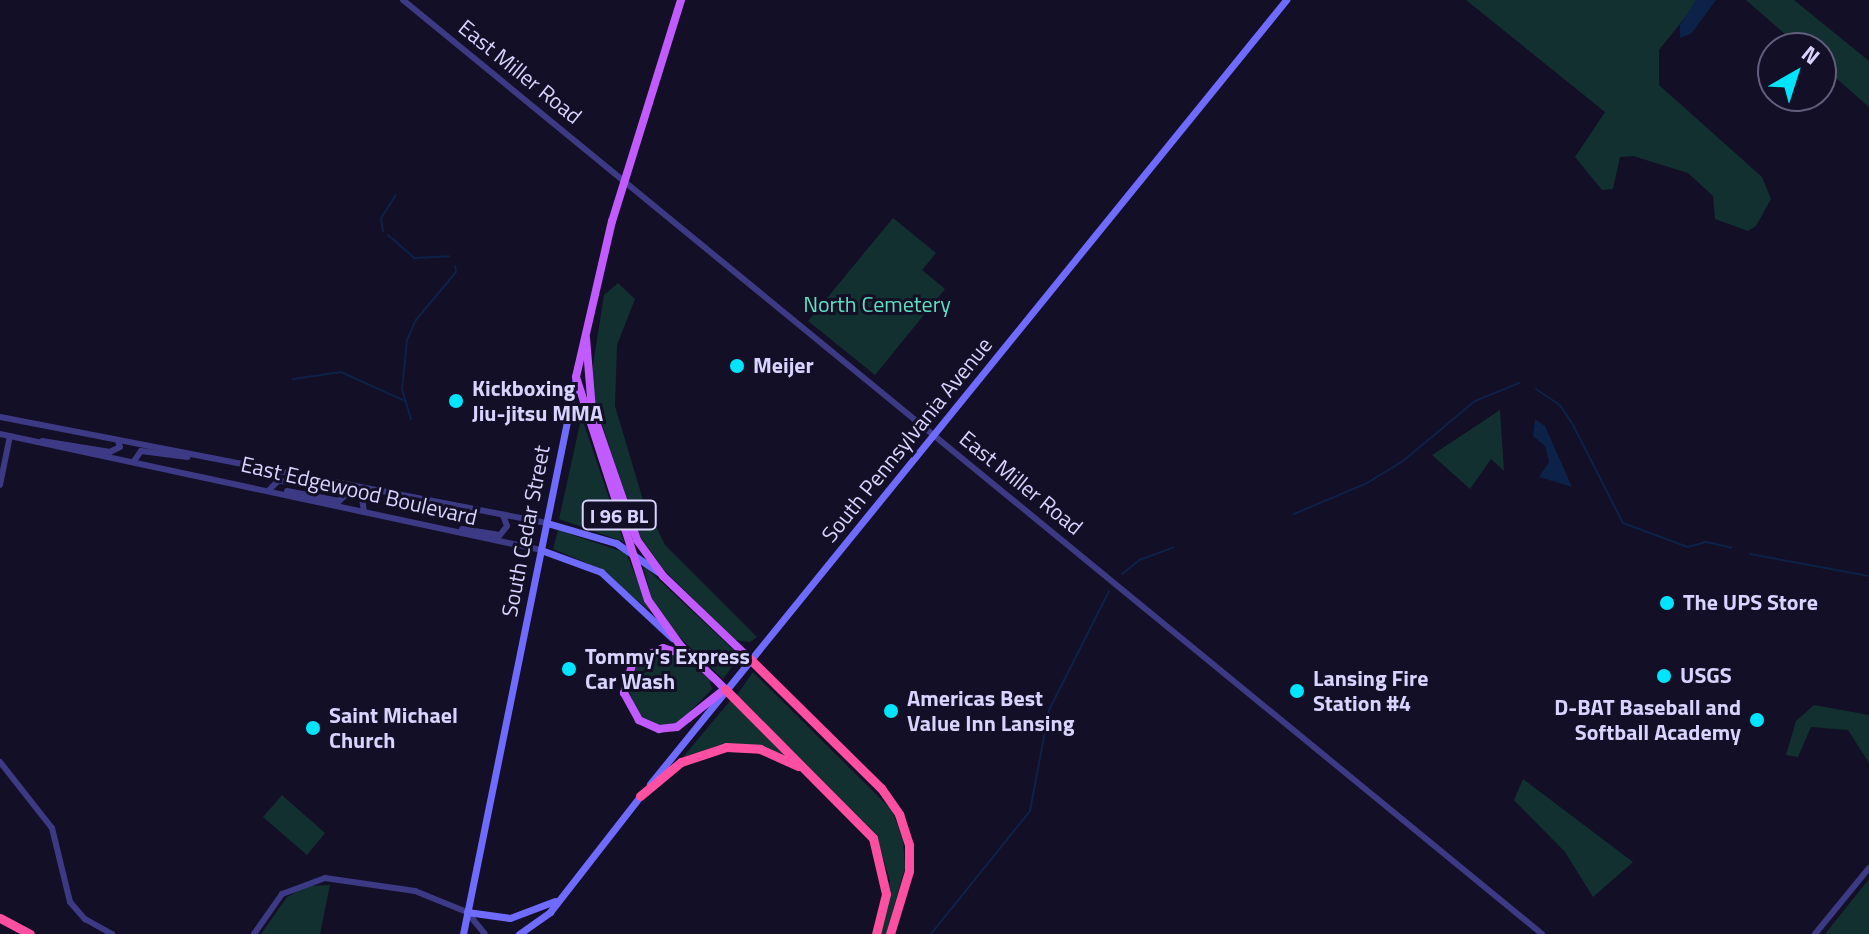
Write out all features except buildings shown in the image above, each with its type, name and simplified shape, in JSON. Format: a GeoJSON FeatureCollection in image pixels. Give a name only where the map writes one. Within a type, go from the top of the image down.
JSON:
{"type":"FeatureCollection","features":[{"type":"Feature","properties":{"kind":"highway","name":"I 96 BL"},"geometry":{"type":"LineString","coordinates":[[750,659],[881,788],[899,814],[908,838],[909,871],[890,934]]}},
{"type":"Feature","properties":{"kind":"highway","name":"I 96 BL"},"geometry":{"type":"LineString","coordinates":[[725,689],[860,821],[878,851],[886,894],[876,934]]}},
{"type":"Feature","properties":{"kind":"highway"},"geometry":{"type":"LineString","coordinates":[[640,796],[681,762],[726,747],[771,752],[811,773]]}},
{"type":"Feature","properties":{"kind":"highway"},"geometry":{"type":"LineString","coordinates":[[0,918],[30,934]]}},
{"type":"Feature","properties":{"kind":"main road","name":"South Cedar Street"},"geometry":{"type":"LineString","coordinates":[[463,934],[585,333],[624,180],[681,0]]}},
{"type":"Feature","properties":{"kind":"main road","name":"South Pennsylvania Avenue"},"geometry":{"type":"LineString","coordinates":[[519,934],[550,912],[555,901],[725,689],[935,435],[1286,0]]}},
{"type":"Feature","properties":{"kind":"main road","name":"I 96 BL"},"geometry":{"type":"LineString","coordinates":[[585,333],[597,428],[635,534],[663,576],[750,659]]}},
{"type":"Feature","properties":{"kind":"main road","name":"I 96 BL"},"geometry":{"type":"LineString","coordinates":[[576,377],[651,604],[680,645],[725,689]]}},
{"type":"Feature","properties":{"kind":"main road","name":"East Edgewood Boulevard"},"geometry":{"type":"LineString","coordinates":[[547,523],[631,551],[663,576]]}},
{"type":"Feature","properties":{"kind":"main road","name":"East Edgewood Boulevard"},"geometry":{"type":"LineString","coordinates":[[541,550],[601,572],[680,645]]}},
{"type":"Feature","properties":{"kind":"main road"},"geometry":{"type":"LineString","coordinates":[[692,657],[663,648],[633,662],[624,693],[636,718],[655,728],[677,727],[725,689]]}},
{"type":"Feature","properties":{"kind":"main road"},"geometry":{"type":"LineString","coordinates":[[467,912],[507,918],[555,901]]}},
{"type":"Feature","properties":{"kind":"street","name":"East Miller Road"},"geometry":{"type":"LineString","coordinates":[[403,0],[1542,934]]}},
{"type":"Feature","properties":{"kind":"street","name":"East Edgewood Boulevard"},"geometry":{"type":"LineString","coordinates":[[0,417],[547,523]]}},
{"type":"Feature","properties":{"kind":"street","name":"East Edgewood Boulevard"},"geometry":{"type":"LineString","coordinates":[[0,434],[270,489],[541,550]]}},
{"type":"Feature","properties":{"kind":"street"},"geometry":{"type":"LineString","coordinates":[[0,485],[10,436]]}},
{"type":"Feature","properties":{"kind":"street"},"geometry":{"type":"LineString","coordinates":[[39,442],[49,439],[110,452],[120,447],[118,441]]}},
{"type":"Feature","properties":{"kind":"street"},"geometry":{"type":"LineString","coordinates":[[134,461],[141,451],[191,456]]}},
{"type":"Feature","properties":{"kind":"street"},"geometry":{"type":"LineString","coordinates":[[270,489],[278,481],[328,482]]}},
{"type":"Feature","properties":{"kind":"street"},"geometry":{"type":"LineString","coordinates":[[283,492],[339,501],[348,493],[344,485]]}},
{"type":"Feature","properties":{"kind":"street"},"geometry":{"type":"LineString","coordinates":[[364,512],[360,501],[370,493],[439,502]]}},
{"type":"Feature","properties":{"kind":"street"},"geometry":{"type":"LineString","coordinates":[[431,527],[495,536],[507,526],[503,515]]}},
{"type":"Feature","properties":{"kind":"street"},"geometry":{"type":"LineString","coordinates":[[0,762],[54,831],[70,902],[85,919],[112,934]]}},
{"type":"Feature","properties":{"kind":"street"},"geometry":{"type":"LineString","coordinates":[[1815,934],[1869,868]]}},
{"type":"Feature","properties":{"kind":"street"},"geometry":{"type":"LineString","coordinates":[[254,934],[282,894],[321,878],[396,886],[467,912],[485,934]]}},
{"type":"Feature","properties":{"kind":"green space"},"geometry":{"type":"Polygon","coordinates":[[[1466,0],[1699,0],[1659,50],[1659,85],[1762,177],[1771,199],[1756,226],[1748,231],[1715,219],[1713,196],[1688,173],[1633,156],[1620,157],[1613,189],[1602,190],[1575,157],[1605,112],[1466,0]]]}},
{"type":"Feature","properties":{"kind":"green space"},"geometry":{"type":"Polygon","coordinates":[[[1746,0],[1794,0],[1833,32],[1783,32],[1746,0]]]}},
{"type":"Feature","properties":{"kind":"green space"},"geometry":{"type":"Polygon","coordinates":[[[1837,35],[1869,61],[1869,107],[1837,79],[1837,35]]]}},
{"type":"Feature","properties":{"kind":"green space","name":"North Cemetery"},"geometry":{"type":"Polygon","coordinates":[[[893,218],[936,253],[922,270],[945,289],[875,375],[808,321],[893,218]]]}},
{"type":"Feature","properties":{"kind":"green space"},"geometry":{"type":"Polygon","coordinates":[[[618,283],[635,299],[617,345],[615,406],[643,500],[665,545],[757,637],[750,642],[735,640],[663,569],[639,535],[595,403],[592,371],[604,295],[618,283]]]}},
{"type":"Feature","properties":{"kind":"green space"},"geometry":{"type":"Polygon","coordinates":[[[1500,410],[1504,471],[1491,459],[1470,489],[1432,455],[1500,410]]]}},
{"type":"Feature","properties":{"kind":"green space"},"geometry":{"type":"Polygon","coordinates":[[[581,419],[584,424],[624,542],[559,519],[581,419]]]}},
{"type":"Feature","properties":{"kind":"green space"},"geometry":{"type":"Polygon","coordinates":[[[558,530],[626,553],[650,611],[599,568],[553,549],[558,530]]]}},
{"type":"Feature","properties":{"kind":"green space"},"geometry":{"type":"Polygon","coordinates":[[[643,565],[740,656],[723,679],[679,637],[652,600],[643,565]]]}},
{"type":"Feature","properties":{"kind":"green space"},"geometry":{"type":"Polygon","coordinates":[[[666,652],[685,659],[709,679],[712,689],[679,723],[660,726],[639,715],[627,687],[636,665],[666,652]]]}},
{"type":"Feature","properties":{"kind":"green space"},"geometry":{"type":"Polygon","coordinates":[[[753,672],[892,810],[903,840],[905,868],[886,934],[881,934],[890,881],[876,835],[737,695],[753,672]]]}},
{"type":"Feature","properties":{"kind":"green space"},"geometry":{"type":"Polygon","coordinates":[[[730,701],[782,753],[720,745],[683,757],[730,701]]]}},
{"type":"Feature","properties":{"kind":"green space"},"geometry":{"type":"Polygon","coordinates":[[[1814,705],[1869,715],[1869,763],[1848,730],[1811,727],[1798,757],[1786,755],[1796,721],[1814,705]]]}},
{"type":"Feature","properties":{"kind":"green space"},"geometry":{"type":"Polygon","coordinates":[[[1523,779],[1633,862],[1593,897],[1565,852],[1514,800],[1523,779]]]}},
{"type":"Feature","properties":{"kind":"green space"},"geometry":{"type":"Polygon","coordinates":[[[282,795],[325,833],[307,855],[263,817],[282,795]]]}},
{"type":"Feature","properties":{"kind":"green space"},"geometry":{"type":"Polygon","coordinates":[[[1869,879],[1869,934],[1825,934],[1869,879]]]}},
{"type":"Feature","properties":{"kind":"green space"},"geometry":{"type":"Polygon","coordinates":[[[330,885],[320,934],[261,934],[287,897],[307,886],[330,885]]]}},
{"type":"Feature","properties":{"kind":"water"},"geometry":{"type":"Polygon","coordinates":[[[1696,0],[1716,0],[1691,34],[1680,38],[1680,25],[1696,0]]]}},
{"type":"Feature","properties":{"kind":"water"},"geometry":{"type":"Polygon","coordinates":[[[1535,419],[1545,426],[1572,487],[1539,477],[1549,462],[1545,446],[1533,436],[1535,419]]]}},
{"type":"Feature","properties":{"kind":"waterway"},"geometry":{"type":"LineString","coordinates":[[383,231],[381,218],[396,195]]}},
{"type":"Feature","properties":{"kind":"waterway"},"geometry":{"type":"LineString","coordinates":[[388,235],[414,258],[449,256]]}},
{"type":"Feature","properties":{"kind":"waterway"},"geometry":{"type":"LineString","coordinates":[[411,419],[402,390],[407,340],[416,320],[456,272],[455,266]]}},
{"type":"Feature","properties":{"kind":"waterway"},"geometry":{"type":"LineString","coordinates":[[293,379],[341,372],[405,401]]}},
{"type":"Feature","properties":{"kind":"waterway"},"geometry":{"type":"LineString","coordinates":[[1294,514],[1367,483],[1403,461],[1475,401],[1519,383]]}},
{"type":"Feature","properties":{"kind":"waterway"},"geometry":{"type":"LineString","coordinates":[[1536,389],[1560,405],[1573,425],[1623,523],[1688,547],[1706,542],[1731,548]]}},
{"type":"Feature","properties":{"kind":"waterway"},"geometry":{"type":"LineString","coordinates":[[1122,574],[1139,560],[1174,547]]}},
{"type":"Feature","properties":{"kind":"waterway"},"geometry":{"type":"LineString","coordinates":[[1750,554],[1869,576]]}},
{"type":"Feature","properties":{"kind":"waterway"},"geometry":{"type":"LineString","coordinates":[[931,934],[1030,811],[1049,710],[1109,591]]}},
{"type":"Feature","properties":{"kind":"place","name":"Meijer"},"geometry":{"type":"Point","coordinates":[737,366]}},
{"type":"Feature","properties":{"kind":"place","name":"Kickboxing Jiu-jitsu MMA"},"geometry":{"type":"Point","coordinates":[456,401]}},
{"type":"Feature","properties":{"kind":"place","name":"The UPS Store"},"geometry":{"type":"Point","coordinates":[1667,603]}},
{"type":"Feature","properties":{"kind":"place","name":"Tommy's Express Car Wash"},"geometry":{"type":"Point","coordinates":[569,669]}},
{"type":"Feature","properties":{"kind":"place","name":"USGS"},"geometry":{"type":"Point","coordinates":[1664,676]}},
{"type":"Feature","properties":{"kind":"place","name":"Lansing Fire Station #4"},"geometry":{"type":"Point","coordinates":[1297,691]}},
{"type":"Feature","properties":{"kind":"place","name":"Americas Best Value Inn Lansing"},"geometry":{"type":"Point","coordinates":[891,711]}},
{"type":"Feature","properties":{"kind":"place","name":"D-BAT Baseball and Softball Academy"},"geometry":{"type":"Point","coordinates":[1757,720]}},
{"type":"Feature","properties":{"kind":"place","name":"Saint Michael Church"},"geometry":{"type":"Point","coordinates":[313,728]}}]}
